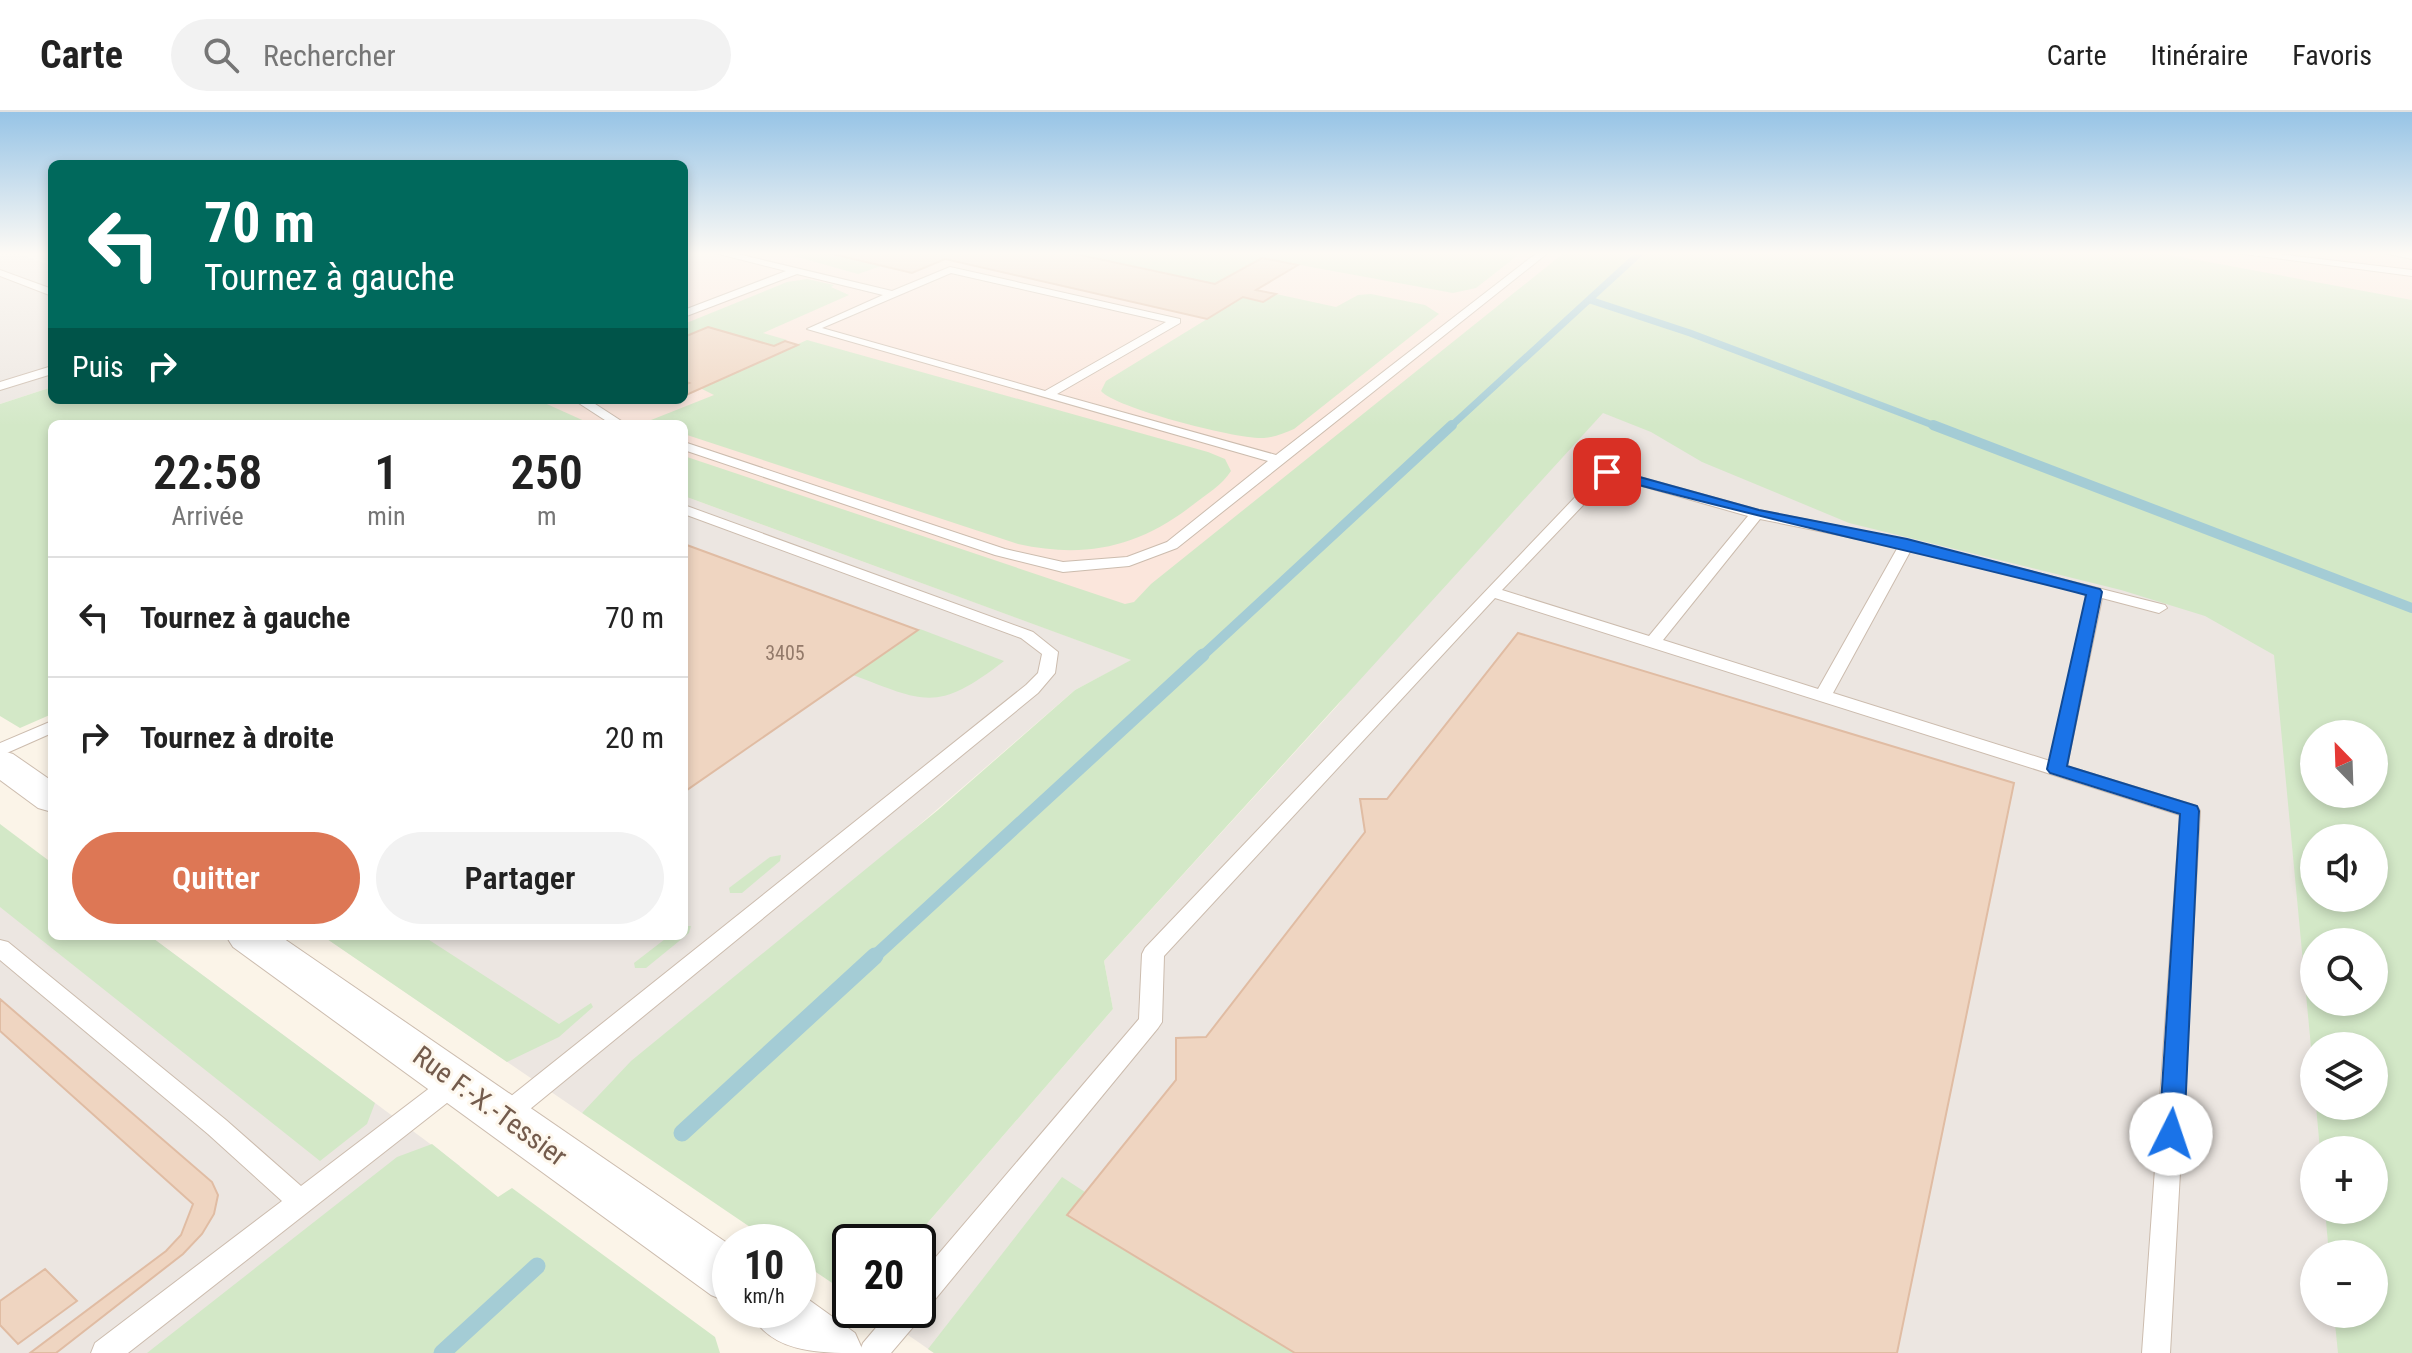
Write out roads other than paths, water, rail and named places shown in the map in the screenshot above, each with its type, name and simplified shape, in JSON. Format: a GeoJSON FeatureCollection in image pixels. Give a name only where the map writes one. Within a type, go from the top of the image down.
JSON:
{"type":"FeatureCollection","features":[{"type":"Feature","properties":{"kind":"street"},"geometry":{"type":"LineString","coordinates":[[0,762],[48,796]]}},
{"type":"Feature","properties":{"kind":"street","name":"Rue F.-X.-Tessier"},"geometry":{"type":"LineString","coordinates":[[254,940],[712,1264]]}},
{"type":"Feature","properties":{"kind":"street"},"geometry":{"type":"LineString","coordinates":[[803,1328],[835,1350]]}},
{"type":"Feature","properties":{"kind":"lane"},"geometry":{"type":"LineString","coordinates":[[856,310],[812,329],[1278,460]]}},
{"type":"Feature","properties":{"kind":"lane"},"geometry":{"type":"LineString","coordinates":[[1048,394],[1176,321],[1127,310]]}},
{"type":"Feature","properties":{"kind":"lane"},"geometry":{"type":"LineString","coordinates":[[688,447],[1000,552],[1063,567],[1129,561],[1172,545],[1470,310]]}},
{"type":"Feature","properties":{"kind":"lane"},"geometry":{"type":"LineString","coordinates":[[0,386],[48,371]]}},
{"type":"Feature","properties":{"kind":"lane"},"geometry":{"type":"LineString","coordinates":[[587,404],[613,420]]}},
{"type":"Feature","properties":{"kind":"lane"},"geometry":{"type":"LineString","coordinates":[[936,1278],[1150,1022],[1153,954],[1607,472],[1757,514],[1907,544],[2159,608]]}},
{"type":"Feature","properties":{"kind":"lane"},"geometry":{"type":"LineString","coordinates":[[504,1116],[1032,689],[1047,675],[1051,663],[1050,652],[1027,635],[688,510]]}},
{"type":"Feature","properties":{"kind":"lane"},"geometry":{"type":"LineString","coordinates":[[1653,642],[1757,514]]}},
{"type":"Feature","properties":{"kind":"lane"},"geometry":{"type":"LineString","coordinates":[[1823,696],[1907,544]]}},
{"type":"Feature","properties":{"kind":"lane"},"geometry":{"type":"LineString","coordinates":[[1492,592],[2190,811],[2156,1353]]}},
{"type":"Feature","properties":{"kind":"lane"},"geometry":{"type":"LineString","coordinates":[[2057,769],[2095,592]]}},
{"type":"Feature","properties":{"kind":"lane"},"geometry":{"type":"LineString","coordinates":[[0,750],[48,728]]}},
{"type":"Feature","properties":{"kind":"lane"},"geometry":{"type":"LineString","coordinates":[[0,948],[217,1127],[301,1202]]}},
{"type":"Feature","properties":{"kind":"lane"},"geometry":{"type":"LineString","coordinates":[[105,1353],[457,1081]]}},
{"type":"Feature","properties":{"kind":"lane"},"geometry":{"type":"LineString","coordinates":[[835,1350],[876,1328]]}},
{"type":"Feature","properties":{"kind":"waterway"},"geometry":{"type":"LineString","coordinates":[[1450,427],[1578,310]]}},
{"type":"Feature","properties":{"kind":"waterway"},"geometry":{"type":"LineString","coordinates":[[1620,310],[1690,333],[1938,427]]}},
{"type":"Feature","properties":{"kind":"waterway"},"geometry":{"type":"LineString","coordinates":[[1201,657],[1452,425]]}},
{"type":"Feature","properties":{"kind":"waterway"},"geometry":{"type":"LineString","coordinates":[[1933,425],[2412,608]]}},
{"type":"Feature","properties":{"kind":"waterway"},"geometry":{"type":"LineString","coordinates":[[873,958],[1203,655]]}},
{"type":"Feature","properties":{"kind":"waterway"},"geometry":{"type":"LineString","coordinates":[[682,1133],[875,956]]}},
{"type":"Feature","properties":{"kind":"waterway"},"geometry":{"type":"LineString","coordinates":[[442,1353],[537,1266]]}}]}
